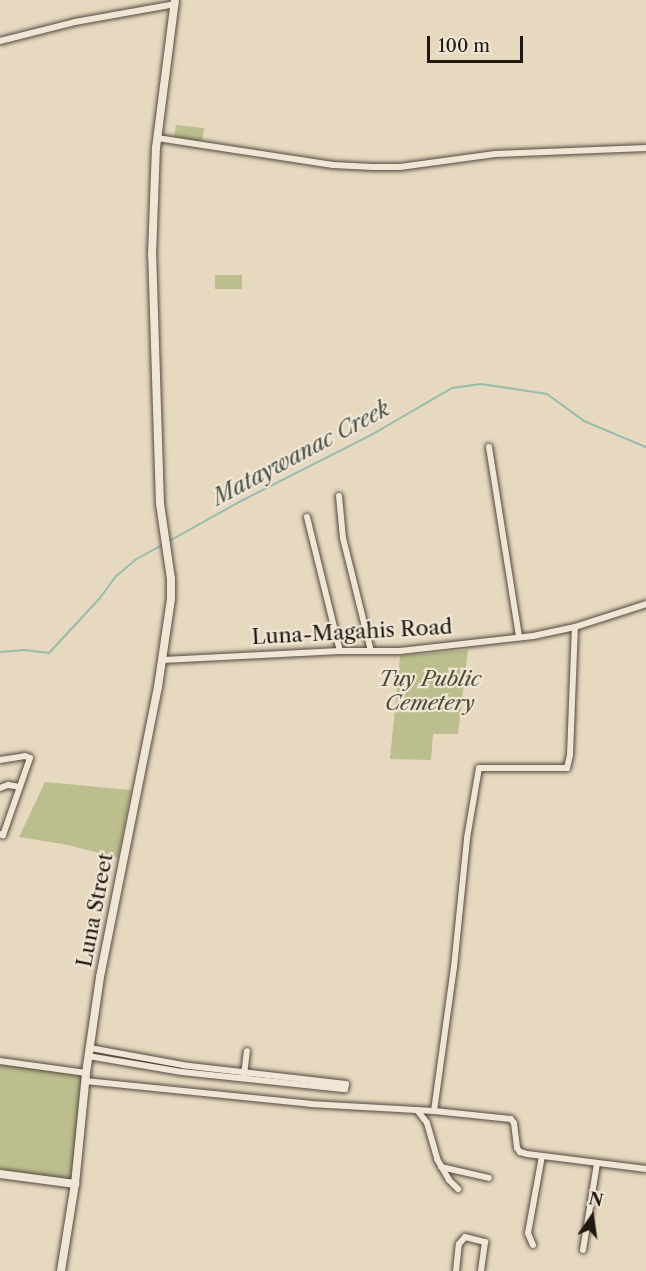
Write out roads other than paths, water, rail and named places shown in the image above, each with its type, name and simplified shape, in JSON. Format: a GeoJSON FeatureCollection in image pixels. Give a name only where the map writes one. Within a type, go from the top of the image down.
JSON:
{"type":"FeatureCollection","features":[{"type":"Feature","properties":{"kind":"street"},"geometry":{"type":"LineString","coordinates":[[0,41],[75,22],[175,2]]}},
{"type":"Feature","properties":{"kind":"street","name":"Luna Street"},"geometry":{"type":"LineString","coordinates":[[61,1271],[75,1184],[89,1052],[117,888],[163,660],[171,599],[169,558],[162,521],[153,255],[157,138],[175,2]]}},
{"type":"Feature","properties":{"kind":"street"},"geometry":{"type":"LineString","coordinates":[[157,138],[333,165],[373,168],[400,167],[495,154],[646,148]]}},
{"type":"Feature","properties":{"kind":"street"},"geometry":{"type":"LineString","coordinates":[[489,447],[519,637]]}},
{"type":"Feature","properties":{"kind":"street"},"geometry":{"type":"LineString","coordinates":[[339,496],[343,538],[371,651]]}},
{"type":"Feature","properties":{"kind":"street"},"geometry":{"type":"LineString","coordinates":[[307,517],[340,651]]}},
{"type":"Feature","properties":{"kind":"street","name":"Luna-Magahis Road"},"geometry":{"type":"LineString","coordinates":[[163,660],[340,651],[400,651],[519,637],[575,627],[646,604]]}},
{"type":"Feature","properties":{"kind":"street"},"geometry":{"type":"LineString","coordinates":[[434,1111],[454,967],[467,838],[479,768],[567,768],[570,755],[575,627]]}},
{"type":"Feature","properties":{"kind":"street"},"geometry":{"type":"LineString","coordinates":[[0,760],[25,756],[30,758],[3,835],[0,834]]}},
{"type":"Feature","properties":{"kind":"street"},"geometry":{"type":"LineString","coordinates":[[0,788],[8,785],[20,787]]}},
{"type":"Feature","properties":{"kind":"street"},"geometry":{"type":"LineString","coordinates":[[244,1075],[246,1051]]}},
{"type":"Feature","properties":{"kind":"street"},"geometry":{"type":"LineString","coordinates":[[89,1052],[182,1072],[244,1075],[345,1084],[345,1089],[244,1075]]}},
{"type":"Feature","properties":{"kind":"street"},"geometry":{"type":"LineString","coordinates":[[0,1061],[86,1077],[310,1104],[434,1111],[511,1119],[514,1123],[520,1152],[646,1169]]}},
{"type":"Feature","properties":{"kind":"street"},"geometry":{"type":"LineString","coordinates":[[417,1110],[427,1123],[441,1167],[458,1189]]}},
{"type":"Feature","properties":{"kind":"street"},"geometry":{"type":"LineString","coordinates":[[533,1245],[528,1233],[542,1156]]}},
{"type":"Feature","properties":{"kind":"street"},"geometry":{"type":"LineString","coordinates":[[583,1250],[597,1164]]}},
{"type":"Feature","properties":{"kind":"street"},"geometry":{"type":"LineString","coordinates":[[441,1167],[489,1178]]}},
{"type":"Feature","properties":{"kind":"street"},"geometry":{"type":"LineString","coordinates":[[0,1173],[75,1184]]}},
{"type":"Feature","properties":{"kind":"street"},"geometry":{"type":"LineString","coordinates":[[456,1271],[459,1244],[465,1237],[485,1242],[481,1271]]}},
{"type":"Feature","properties":{"kind":"waterway","name":"Mataywanac Creek"},"geometry":{"type":"LineString","coordinates":[[0,652],[24,650],[49,653],[100,598],[115,577],[135,560],[243,500],[373,434],[452,388],[481,384],[547,394],[584,421],[646,447]]}},
{"type":"Feature","properties":{"kind":"park label","name":"Tuy Public Cemetery"},"geometry":{"type":"Point","coordinates":[430,691]}}]}
